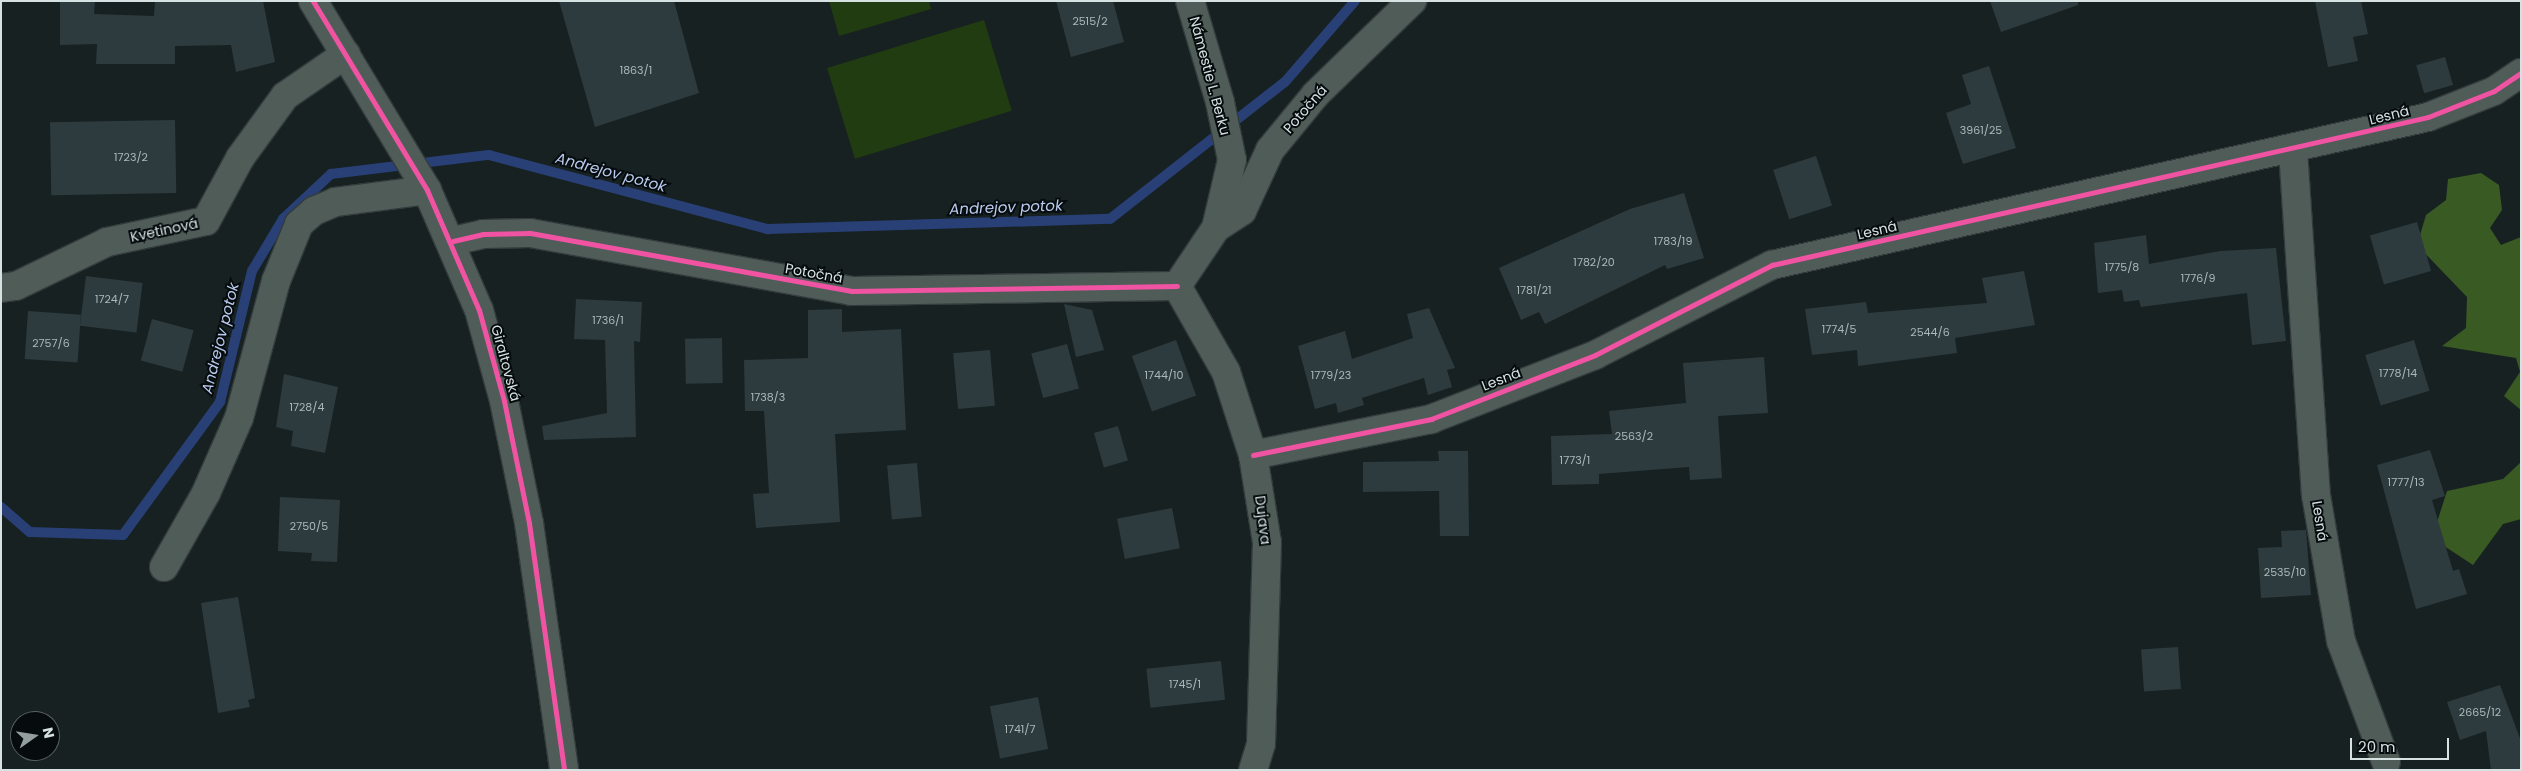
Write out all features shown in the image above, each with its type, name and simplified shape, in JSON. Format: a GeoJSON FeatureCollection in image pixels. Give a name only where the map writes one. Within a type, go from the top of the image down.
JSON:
{"type":"FeatureCollection","features":[{"type":"Feature","properties":{"kind":"street","name":"Giraltovská"},"geometry":{"type":"LineString","coordinates":[[313,1],[427,190],[453,241],[490,344],[518,462],[564,770]]}},
{"type":"Feature","properties":{"kind":"street","name":"Námestie L. Berku"},"geometry":{"type":"LineString","coordinates":[[1177,286],[1216,228],[1232,160],[1220,102],[1190,1]]}},
{"type":"Feature","properties":{"kind":"street","name":"Potočná"},"geometry":{"type":"LineString","coordinates":[[1216,228],[1242,211],[1270,150],[1316,94],[1412,1]]}},
{"type":"Feature","properties":{"kind":"street","name":"Kvetinová"},"geometry":{"type":"LineString","coordinates":[[1,288],[16,286],[107,242],[206,221],[240,158],[285,96],[346,54]]}},
{"type":"Feature","properties":{"kind":"street","name":"Lesná"},"geometry":{"type":"LineString","coordinates":[[1254,455],[1431,419],[1595,355],[1772,266],[2293,150],[2428,117],[2494,91],[2521,73]]}},
{"type":"Feature","properties":{"kind":"street","name":"Lesná"},"geometry":{"type":"LineString","coordinates":[[2293,150],[2316,495],[2341,641],[2386,762]]}},
{"type":"Feature","properties":{"kind":"street"},"geometry":{"type":"LineString","coordinates":[[164,567],[206,493],[239,418],[276,281],[298,224],[314,211],[335,202],[427,190]]}},
{"type":"Feature","properties":{"kind":"street","name":"Potočná"},"geometry":{"type":"LineString","coordinates":[[453,241],[483,234],[530,233],[851,291],[1177,286]]}},
{"type":"Feature","properties":{"kind":"street","name":"Dujava"},"geometry":{"type":"LineString","coordinates":[[1177,286],[1226,372],[1254,455],[1267,542],[1261,744],[1253,770]]}},
{"type":"Feature","properties":{"kind":"green space"},"geometry":{"type":"Polygon","coordinates":[[[829,1],[929,1],[931,9],[839,36],[829,1]]]}},
{"type":"Feature","properties":{"kind":"green space"},"geometry":{"type":"Polygon","coordinates":[[[984,20],[1012,111],[855,159],[827,68],[984,20]]]}},
{"type":"Feature","properties":{"kind":"green space"},"geometry":{"type":"Polygon","coordinates":[[[2481,173],[2499,185],[2502,210],[2490,228],[2501,245],[2521,237],[2521,410],[2504,396],[2520,372],[2516,358],[2442,346],[2466,328],[2467,297],[2417,245],[2426,215],[2446,200],[2448,179],[2481,173]]]}},
{"type":"Feature","properties":{"kind":"green space"},"geometry":{"type":"Polygon","coordinates":[[[2521,462],[2521,519],[2503,524],[2473,565],[2432,538],[2447,491],[2503,479],[2521,462]]]}},
{"type":"Feature","properties":{"kind":"building"},"geometry":{"type":"Polygon","coordinates":[[[60,1],[95,1],[94,14],[154,16],[155,1],[263,1],[275,62],[236,72],[231,45],[175,46],[175,64],[96,64],[97,44],[60,45],[60,1]]]}},
{"type":"Feature","properties":{"kind":"building"},"geometry":{"type":"Polygon","coordinates":[[[559,1],[674,1],[699,93],[595,127],[559,1]]]}},
{"type":"Feature","properties":{"kind":"building"},"geometry":{"type":"Polygon","coordinates":[[[1056,1],[1113,1],[1124,42],[1071,57],[1056,1]]]}},
{"type":"Feature","properties":{"kind":"building"},"geometry":{"type":"Polygon","coordinates":[[[1990,1],[2078,1],[2078,5],[2001,32],[1990,1]]]}},
{"type":"Feature","properties":{"kind":"building"},"geometry":{"type":"Polygon","coordinates":[[[2315,1],[2361,1],[2368,34],[2353,37],[2358,61],[2328,67],[2315,1]]]}},
{"type":"Feature","properties":{"kind":"building"},"geometry":{"type":"Polygon","coordinates":[[[2445,57],[2453,85],[2424,93],[2416,65],[2445,57]]]}},
{"type":"Feature","properties":{"kind":"building"},"geometry":{"type":"Polygon","coordinates":[[[1989,66],[2016,148],[1963,164],[1946,113],[1971,104],[1962,75],[1989,66]]]}},
{"type":"Feature","properties":{"kind":"building"},"geometry":{"type":"Polygon","coordinates":[[[175,120],[176,193],[51,195],[50,122],[175,120]]]}},
{"type":"Feature","properties":{"kind":"building"},"geometry":{"type":"Polygon","coordinates":[[[1816,156],[1832,205],[1789,219],[1773,170],[1816,156]]]}},
{"type":"Feature","properties":{"kind":"building"},"geometry":{"type":"Polygon","coordinates":[[[1684,193],[1704,258],[1667,269],[1665,265],[1545,324],[1539,312],[1521,320],[1499,268],[1630,209],[1684,193]]]}},
{"type":"Feature","properties":{"kind":"building"},"geometry":{"type":"Polygon","coordinates":[[[2417,222],[2431,271],[2384,285],[2370,236],[2417,222]]]}},
{"type":"Feature","properties":{"kind":"building"},"geometry":{"type":"Polygon","coordinates":[[[2146,235],[2149,264],[2220,251],[2276,248],[2286,341],[2252,345],[2247,293],[2141,307],[2139,300],[2124,302],[2122,290],[2098,293],[2094,243],[2146,235]]]}},
{"type":"Feature","properties":{"kind":"building"},"geometry":{"type":"Polygon","coordinates":[[[2024,271],[2035,325],[1955,338],[1957,353],[1858,366],[1857,350],[1812,355],[1805,309],[1866,302],[1868,313],[1987,303],[1982,278],[2024,271]]]}},
{"type":"Feature","properties":{"kind":"building"},"geometry":{"type":"Polygon","coordinates":[[[86,276],[143,283],[136,333],[80,326],[86,276]]]}},
{"type":"Feature","properties":{"kind":"building"},"geometry":{"type":"Polygon","coordinates":[[[576,299],[642,302],[640,342],[634,341],[636,437],[544,440],[542,426],[607,413],[605,340],[574,339],[576,299]]]}},
{"type":"Feature","properties":{"kind":"building"},"geometry":{"type":"Polygon","coordinates":[[[1064,304],[1092,310],[1104,350],[1076,357],[1064,304]]]}},
{"type":"Feature","properties":{"kind":"building"},"geometry":{"type":"Polygon","coordinates":[[[1429,308],[1455,368],[1447,370],[1452,387],[1428,395],[1424,378],[1362,398],[1364,405],[1338,413],[1336,403],[1315,409],[1298,346],[1345,331],[1352,359],[1413,338],[1407,314],[1429,308]]]}},
{"type":"Feature","properties":{"kind":"building"},"geometry":{"type":"Polygon","coordinates":[[[842,309],[842,332],[901,329],[906,430],[835,434],[840,522],[756,528],[753,494],[769,493],[764,411],[745,411],[744,360],[808,358],[808,310],[842,309]]]}},
{"type":"Feature","properties":{"kind":"building"},"geometry":{"type":"Polygon","coordinates":[[[28,311],[81,315],[78,363],[25,359],[28,311]]]}},
{"type":"Feature","properties":{"kind":"building"},"geometry":{"type":"Polygon","coordinates":[[[152,319],[194,330],[182,372],[141,361],[152,319]]]}},
{"type":"Feature","properties":{"kind":"building"},"geometry":{"type":"Polygon","coordinates":[[[722,338],[723,383],[686,384],[685,339],[722,338]]]}},
{"type":"Feature","properties":{"kind":"building"},"geometry":{"type":"Polygon","coordinates":[[[1176,340],[1196,395],[1152,412],[1132,356],[1176,340]]]}},
{"type":"Feature","properties":{"kind":"building"},"geometry":{"type":"Polygon","coordinates":[[[2414,340],[2429,391],[2381,406],[2365,355],[2414,340]]]}},
{"type":"Feature","properties":{"kind":"building"},"geometry":{"type":"Polygon","coordinates":[[[1067,344],[1079,388],[1043,398],[1031,354],[1067,344]]]}},
{"type":"Feature","properties":{"kind":"building"},"geometry":{"type":"Polygon","coordinates":[[[990,350],[995,406],[958,409],[953,353],[990,350]]]}},
{"type":"Feature","properties":{"kind":"building"},"geometry":{"type":"Polygon","coordinates":[[[1764,357],[1768,413],[1718,416],[1722,478],[1690,480],[1689,467],[1599,474],[1599,484],[1552,485],[1551,436],[1612,434],[1609,411],[1686,403],[1683,363],[1764,357]]]}},
{"type":"Feature","properties":{"kind":"building"},"geometry":{"type":"Polygon","coordinates":[[[284,374],[338,387],[325,453],[291,446],[293,431],[276,427],[284,374]]]}},
{"type":"Feature","properties":{"kind":"building"},"geometry":{"type":"Polygon","coordinates":[[[1118,426],[1128,461],[1104,467],[1094,433],[1118,426]]]}},
{"type":"Feature","properties":{"kind":"building"},"geometry":{"type":"Polygon","coordinates":[[[2430,450],[2445,496],[2432,500],[2453,571],[2459,569],[2467,594],[2416,609],[2377,465],[2430,450]]]}},
{"type":"Feature","properties":{"kind":"building"},"geometry":{"type":"Polygon","coordinates":[[[1438,451],[1468,451],[1469,536],[1440,536],[1439,491],[1363,492],[1363,462],[1439,461],[1438,451]]]}},
{"type":"Feature","properties":{"kind":"building"},"geometry":{"type":"Polygon","coordinates":[[[917,463],[922,517],[892,519],[887,466],[917,463]]]}},
{"type":"Feature","properties":{"kind":"building"},"geometry":{"type":"Polygon","coordinates":[[[280,497],[340,500],[337,562],[311,561],[312,553],[278,551],[280,497]]]}},
{"type":"Feature","properties":{"kind":"building"},"geometry":{"type":"Polygon","coordinates":[[[1172,508],[1180,548],[1125,559],[1117,519],[1172,508]]]}},
{"type":"Feature","properties":{"kind":"building"},"geometry":{"type":"Polygon","coordinates":[[[2306,530],[2311,595],[2261,598],[2258,548],[2282,547],[2281,531],[2306,530]]]}},
{"type":"Feature","properties":{"kind":"building"},"geometry":{"type":"Polygon","coordinates":[[[238,597],[255,698],[248,700],[250,707],[218,713],[201,603],[238,597]]]}},
{"type":"Feature","properties":{"kind":"building"},"geometry":{"type":"Polygon","coordinates":[[[2178,647],[2181,689],[2144,691],[2141,650],[2178,647]]]}},
{"type":"Feature","properties":{"kind":"building"},"geometry":{"type":"Polygon","coordinates":[[[1221,661],[1225,700],[1150,708],[1146,669],[1221,661]]]}},
{"type":"Feature","properties":{"kind":"building"},"geometry":{"type":"Polygon","coordinates":[[[2500,685],[2521,741],[2521,770],[2491,770],[2486,731],[2460,740],[2447,702],[2500,685]]]}},
{"type":"Feature","properties":{"kind":"building"},"geometry":{"type":"Polygon","coordinates":[[[1038,697],[1048,749],[1000,758],[990,706],[1038,697]]]}},
{"type":"Feature","properties":{"kind":"waterway","name":"Andrejov potok"},"geometry":{"type":"LineString","coordinates":[[1,507],[30,532],[123,535],[220,402],[252,271],[283,219],[331,174],[489,155],[768,229],[1110,219],[1285,82],[1355,1]]}},
{"type":"Feature","properties":{"kind":"cycle path"},"geometry":{"type":"LineString","coordinates":[[313,1],[427,190],[479,310],[504,401],[529,523],[564,770]]}},
{"type":"Feature","properties":{"kind":"cycle path"},"geometry":{"type":"LineString","coordinates":[[1253,455],[1431,419],[1595,355],[1772,265],[2428,117],[2494,91],[2521,73]]}},
{"type":"Feature","properties":{"kind":"cycle path"},"geometry":{"type":"LineString","coordinates":[[453,241],[483,234],[530,233],[851,291],[1177,286]]}}]}
